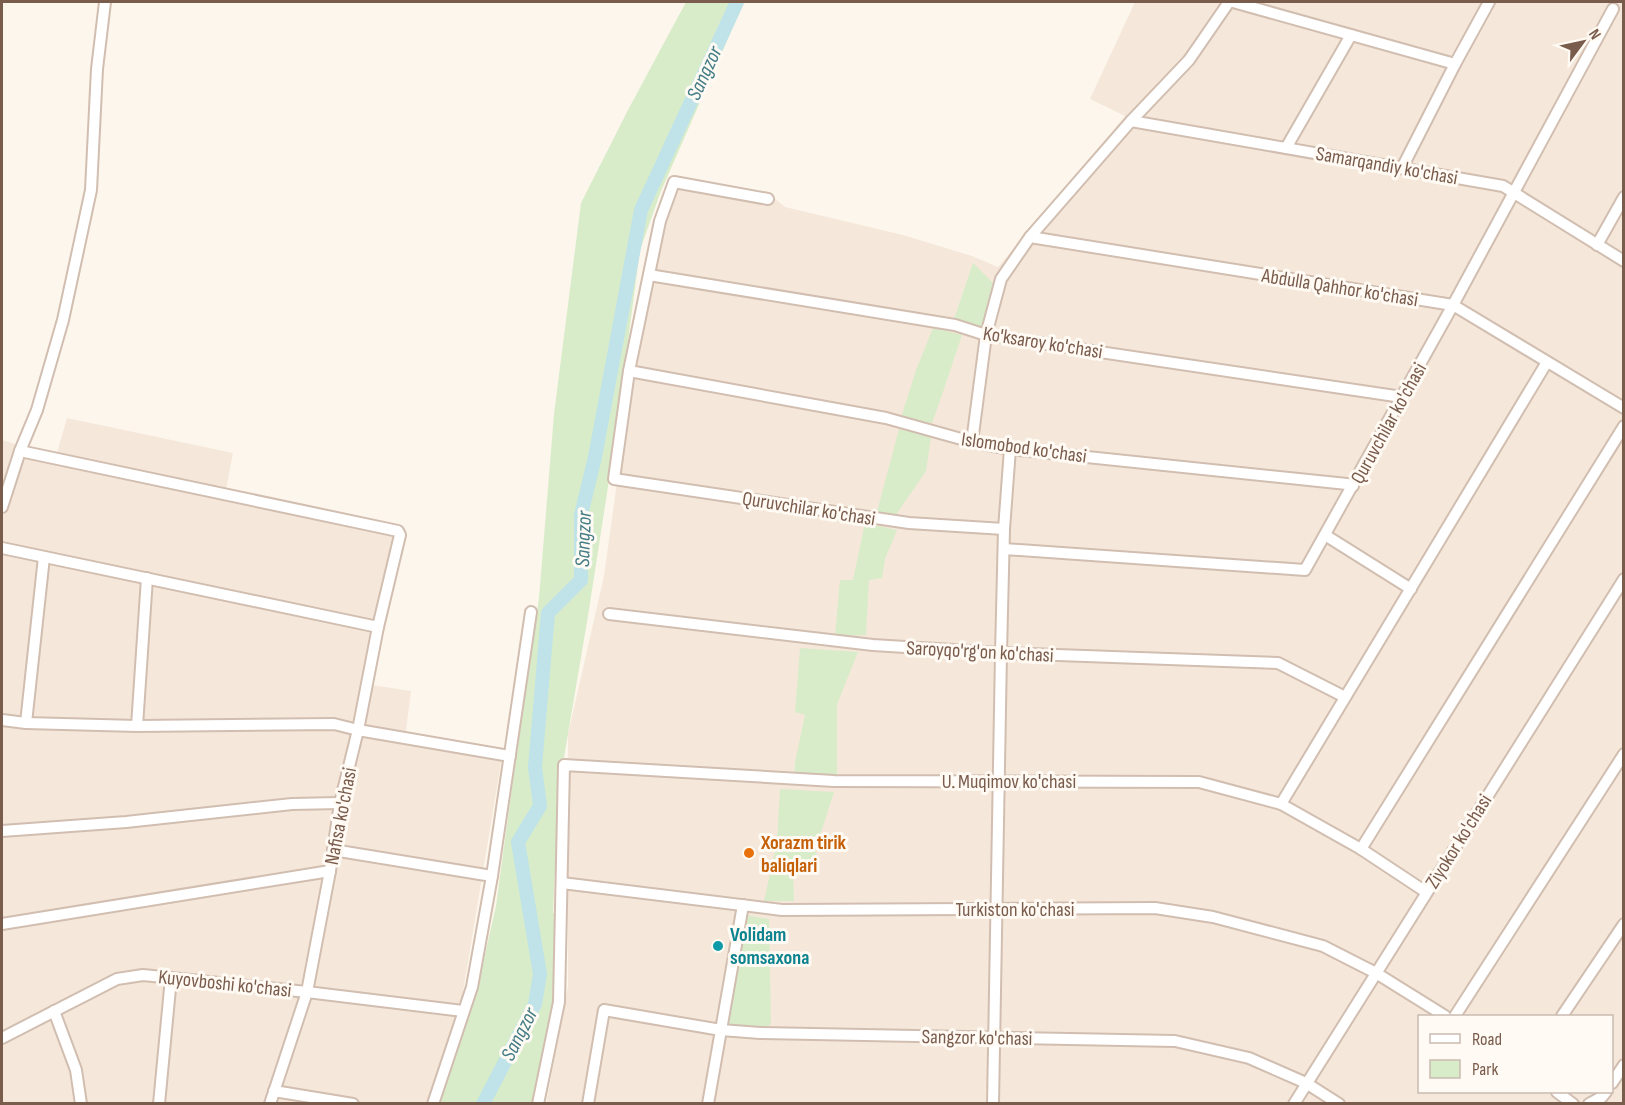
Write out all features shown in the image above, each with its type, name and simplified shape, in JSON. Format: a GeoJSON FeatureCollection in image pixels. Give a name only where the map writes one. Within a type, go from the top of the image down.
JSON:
{"type":"FeatureCollection","features":[{"type":"Feature","properties":{"kind":"street"},"geometry":{"type":"LineString","coordinates":[[2,501],[38,410],[63,320],[91,190],[97,69],[105,2]]}},
{"type":"Feature","properties":{"kind":"street"},"geometry":{"type":"LineString","coordinates":[[972,442],[986,335],[1001,279],[1030,237],[1131,121],[1189,60],[1231,2],[1455,64]]}},
{"type":"Feature","properties":{"kind":"street"},"geometry":{"type":"LineString","coordinates":[[1402,168],[1489,2]]}},
{"type":"Feature","properties":{"kind":"street","name":"Quruvchilar ko'chasi"},"geometry":{"type":"LineString","coordinates":[[1004,549],[1305,570],[1453,305],[1613,9]]}},
{"type":"Feature","properties":{"kind":"street"},"geometry":{"type":"LineString","coordinates":[[1286,148],[1351,35]]}},
{"type":"Feature","properties":{"kind":"street","name":"Samarqandiy ko'chasi"},"geometry":{"type":"LineString","coordinates":[[1131,121],[1503,186],[1623,261]]}},
{"type":"Feature","properties":{"kind":"street"},"geometry":{"type":"LineString","coordinates":[[629,371],[660,221],[674,182],[768,199]]}},
{"type":"Feature","properties":{"kind":"street"},"geometry":{"type":"LineString","coordinates":[[1597,245],[1623,197]]}},
{"type":"Feature","properties":{"kind":"street","name":"Abdulla Qahhor ko'chasi"},"geometry":{"type":"LineString","coordinates":[[1030,237],[1453,305],[1623,408]]}},
{"type":"Feature","properties":{"kind":"street","name":"Ko'ksaroy ko'chasi"},"geometry":{"type":"LineString","coordinates":[[650,275],[956,325],[986,335],[1402,397]]}},
{"type":"Feature","properties":{"kind":"street"},"geometry":{"type":"LineString","coordinates":[[1281,804],[1547,362]]}},
{"type":"Feature","properties":{"kind":"street","name":"Quruvchilar ko'chasi"},"geometry":{"type":"LineString","coordinates":[[629,371],[614,478],[909,523],[1004,529]]}},
{"type":"Feature","properties":{"kind":"street","name":"Islomobod ko'chasi"},"geometry":{"type":"LineString","coordinates":[[629,371],[886,418],[972,442],[1010,449],[1353,486]]}},
{"type":"Feature","properties":{"kind":"street"},"geometry":{"type":"LineString","coordinates":[[1361,849],[1623,426]]}},
{"type":"Feature","properties":{"kind":"street"},"geometry":{"type":"LineString","coordinates":[[993,1104],[1004,529],[1010,449]]}},
{"type":"Feature","properties":{"kind":"street","name":"Nafisa ko'chasi"},"geometry":{"type":"LineString","coordinates":[[20,452],[394,530],[398,531],[400,536],[340,803],[307,992],[270,1104]]}},
{"type":"Feature","properties":{"kind":"street"},"geometry":{"type":"LineString","coordinates":[[1324,535],[1411,589]]}},
{"type":"Feature","properties":{"kind":"street"},"geometry":{"type":"LineString","coordinates":[[2,548],[378,627]]}},
{"type":"Feature","properties":{"kind":"street"},"geometry":{"type":"LineString","coordinates":[[26,723],[44,557]]}},
{"type":"Feature","properties":{"kind":"street"},"geometry":{"type":"LineString","coordinates":[[137,726],[147,578]]}},
{"type":"Feature","properties":{"kind":"street","name":"Ziyokor ko'chasi"},"geometry":{"type":"LineString","coordinates":[[1294,1104],[1623,579]]}},
{"type":"Feature","properties":{"kind":"street"},"geometry":{"type":"LineString","coordinates":[[433,1104],[472,987],[492,876],[531,612]]}},
{"type":"Feature","properties":{"kind":"street","name":"Saroyqo'rg'on ko'chasi"},"geometry":{"type":"LineString","coordinates":[[609,614],[873,645],[1001,653],[1278,663],[1345,697]]}},
{"type":"Feature","properties":{"kind":"street"},"geometry":{"type":"LineString","coordinates":[[2,720],[26,723],[137,726],[334,724],[510,756]]}},
{"type":"Feature","properties":{"kind":"street"},"geometry":{"type":"LineString","coordinates":[[1456,1015],[1623,754]]}},
{"type":"Feature","properties":{"kind":"street","name":"U. Muqimov ko'chasi"},"geometry":{"type":"LineString","coordinates":[[562,883],[564,765],[834,781],[1199,782],[1281,804],[1361,849],[1426,892]]}},
{"type":"Feature","properties":{"kind":"street"},"geometry":{"type":"LineString","coordinates":[[2,831],[126,822],[292,804],[340,803]]}},
{"type":"Feature","properties":{"kind":"street"},"geometry":{"type":"LineString","coordinates":[[333,850],[492,876]]}},
{"type":"Feature","properties":{"kind":"street"},"geometry":{"type":"LineString","coordinates":[[2,924],[330,870]]}},
{"type":"Feature","properties":{"kind":"street"},"geometry":{"type":"LineString","coordinates":[[538,1104],[559,1002],[562,883]]}},
{"type":"Feature","properties":{"kind":"street","name":"Turkiston ko'chasi"},"geometry":{"type":"LineString","coordinates":[[562,883],[782,910],[1155,908],[1213,917],[1323,946],[1376,973],[1442,1015]]}},
{"type":"Feature","properties":{"kind":"street"},"geometry":{"type":"LineString","coordinates":[[708,1104],[743,905]]}},
{"type":"Feature","properties":{"kind":"street"},"geometry":{"type":"LineString","coordinates":[[1563,1015],[1623,924]]}},
{"type":"Feature","properties":{"kind":"street","name":"Kuyovboshi ko'chasi"},"geometry":{"type":"LineString","coordinates":[[2,1038],[117,979],[143,975],[463,1011]]}},
{"type":"Feature","properties":{"kind":"street"},"geometry":{"type":"LineString","coordinates":[[159,1104],[171,978]]}},
{"type":"Feature","properties":{"kind":"street","name":"Sangzor ko'chasi"},"geometry":{"type":"LineString","coordinates":[[588,1104],[604,1010],[721,1030],[760,1033],[1175,1041],[1249,1058],[1306,1083],[1339,1104]]}},
{"type":"Feature","properties":{"kind":"street"},"geometry":{"type":"LineString","coordinates":[[54,1011],[76,1070],[81,1104]]}},
{"type":"Feature","properties":{"kind":"street"},"geometry":{"type":"LineString","coordinates":[[1613,1080],[1623,1065]]}},
{"type":"Feature","properties":{"kind":"street"},"geometry":{"type":"LineString","coordinates":[[274,1091],[352,1104]]}},
{"type":"Feature","properties":{"kind":"street"},"geometry":{"type":"LineString","coordinates":[[1558,1093],[1573,1104]]}},
{"type":"Feature","properties":{"kind":"street"},"geometry":{"type":"LineString","coordinates":[[1589,1104],[1605,1093]]}},
{"type":"Feature","properties":{"kind":"shaded area"},"geometry":{"type":"Polygon","coordinates":[[[1135,2],[1623,2],[1623,1103],[546,1104],[568,986],[568,734],[604,576],[623,439],[664,225],[681,178],[773,197],[785,207],[903,235],[972,256],[998,267],[1125,116],[1090,99],[1135,2]]]}},
{"type":"Feature","properties":{"kind":"shaded area"},"geometry":{"type":"Polygon","coordinates":[[[67,418],[233,453],[226,490],[403,529],[372,685],[411,691],[405,738],[502,757],[462,998],[427,1103],[2,1103],[2,440],[56,456],[67,418]]]}},
{"type":"Feature","properties":{"kind":"green space"},"geometry":{"type":"Polygon","coordinates":[[[686,2],[744,2],[661,191],[640,250],[614,448],[559,787],[553,913],[555,913],[557,950],[554,1004],[534,1103],[439,1104],[476,994],[496,906],[539,598],[554,414],[581,203],[686,2]]]}},
{"type":"Feature","properties":{"kind":"green space"},"geometry":{"type":"Polygon","coordinates":[[[973,263],[997,287],[985,330],[954,319],[973,263]]]}},
{"type":"Feature","properties":{"kind":"green space"},"geometry":{"type":"Polygon","coordinates":[[[933,328],[962,335],[932,423],[901,418],[916,370],[933,328]]]}},
{"type":"Feature","properties":{"kind":"green space"},"geometry":{"type":"Polygon","coordinates":[[[899,429],[931,437],[926,471],[895,516],[877,512],[899,429]]]}},
{"type":"Feature","properties":{"kind":"green space"},"geometry":{"type":"Polygon","coordinates":[[[865,523],[897,530],[885,559],[882,578],[869,580],[866,635],[835,636],[840,580],[853,580],[865,523]]]}},
{"type":"Feature","properties":{"kind":"green space"},"geometry":{"type":"Polygon","coordinates":[[[800,648],[858,652],[837,704],[837,775],[794,775],[805,715],[795,712],[800,648]]]}},
{"type":"Feature","properties":{"kind":"green space"},"geometry":{"type":"Polygon","coordinates":[[[780,789],[834,792],[816,848],[817,870],[793,871],[794,901],[764,901],[777,842],[780,789]]]}},
{"type":"Feature","properties":{"kind":"green space"},"geometry":{"type":"Polygon","coordinates":[[[746,915],[769,919],[771,1023],[767,1028],[725,1025],[746,915]]]}},
{"type":"Feature","properties":{"kind":"waterway","name":"Sangzor"},"geometry":{"type":"LineString","coordinates":[[483,1104],[535,1004],[540,974],[518,842],[540,806],[535,767],[548,613],[581,580],[581,515],[595,457],[641,210],[737,2]]}},
{"type":"Feature","properties":{"kind":"place","name":"Xorazm tirik baliqlari"},"geometry":{"type":"Point","coordinates":[749,853]}},
{"type":"Feature","properties":{"kind":"place","name":"Volidam somsaxona"},"geometry":{"type":"Point","coordinates":[718,946]}}]}
